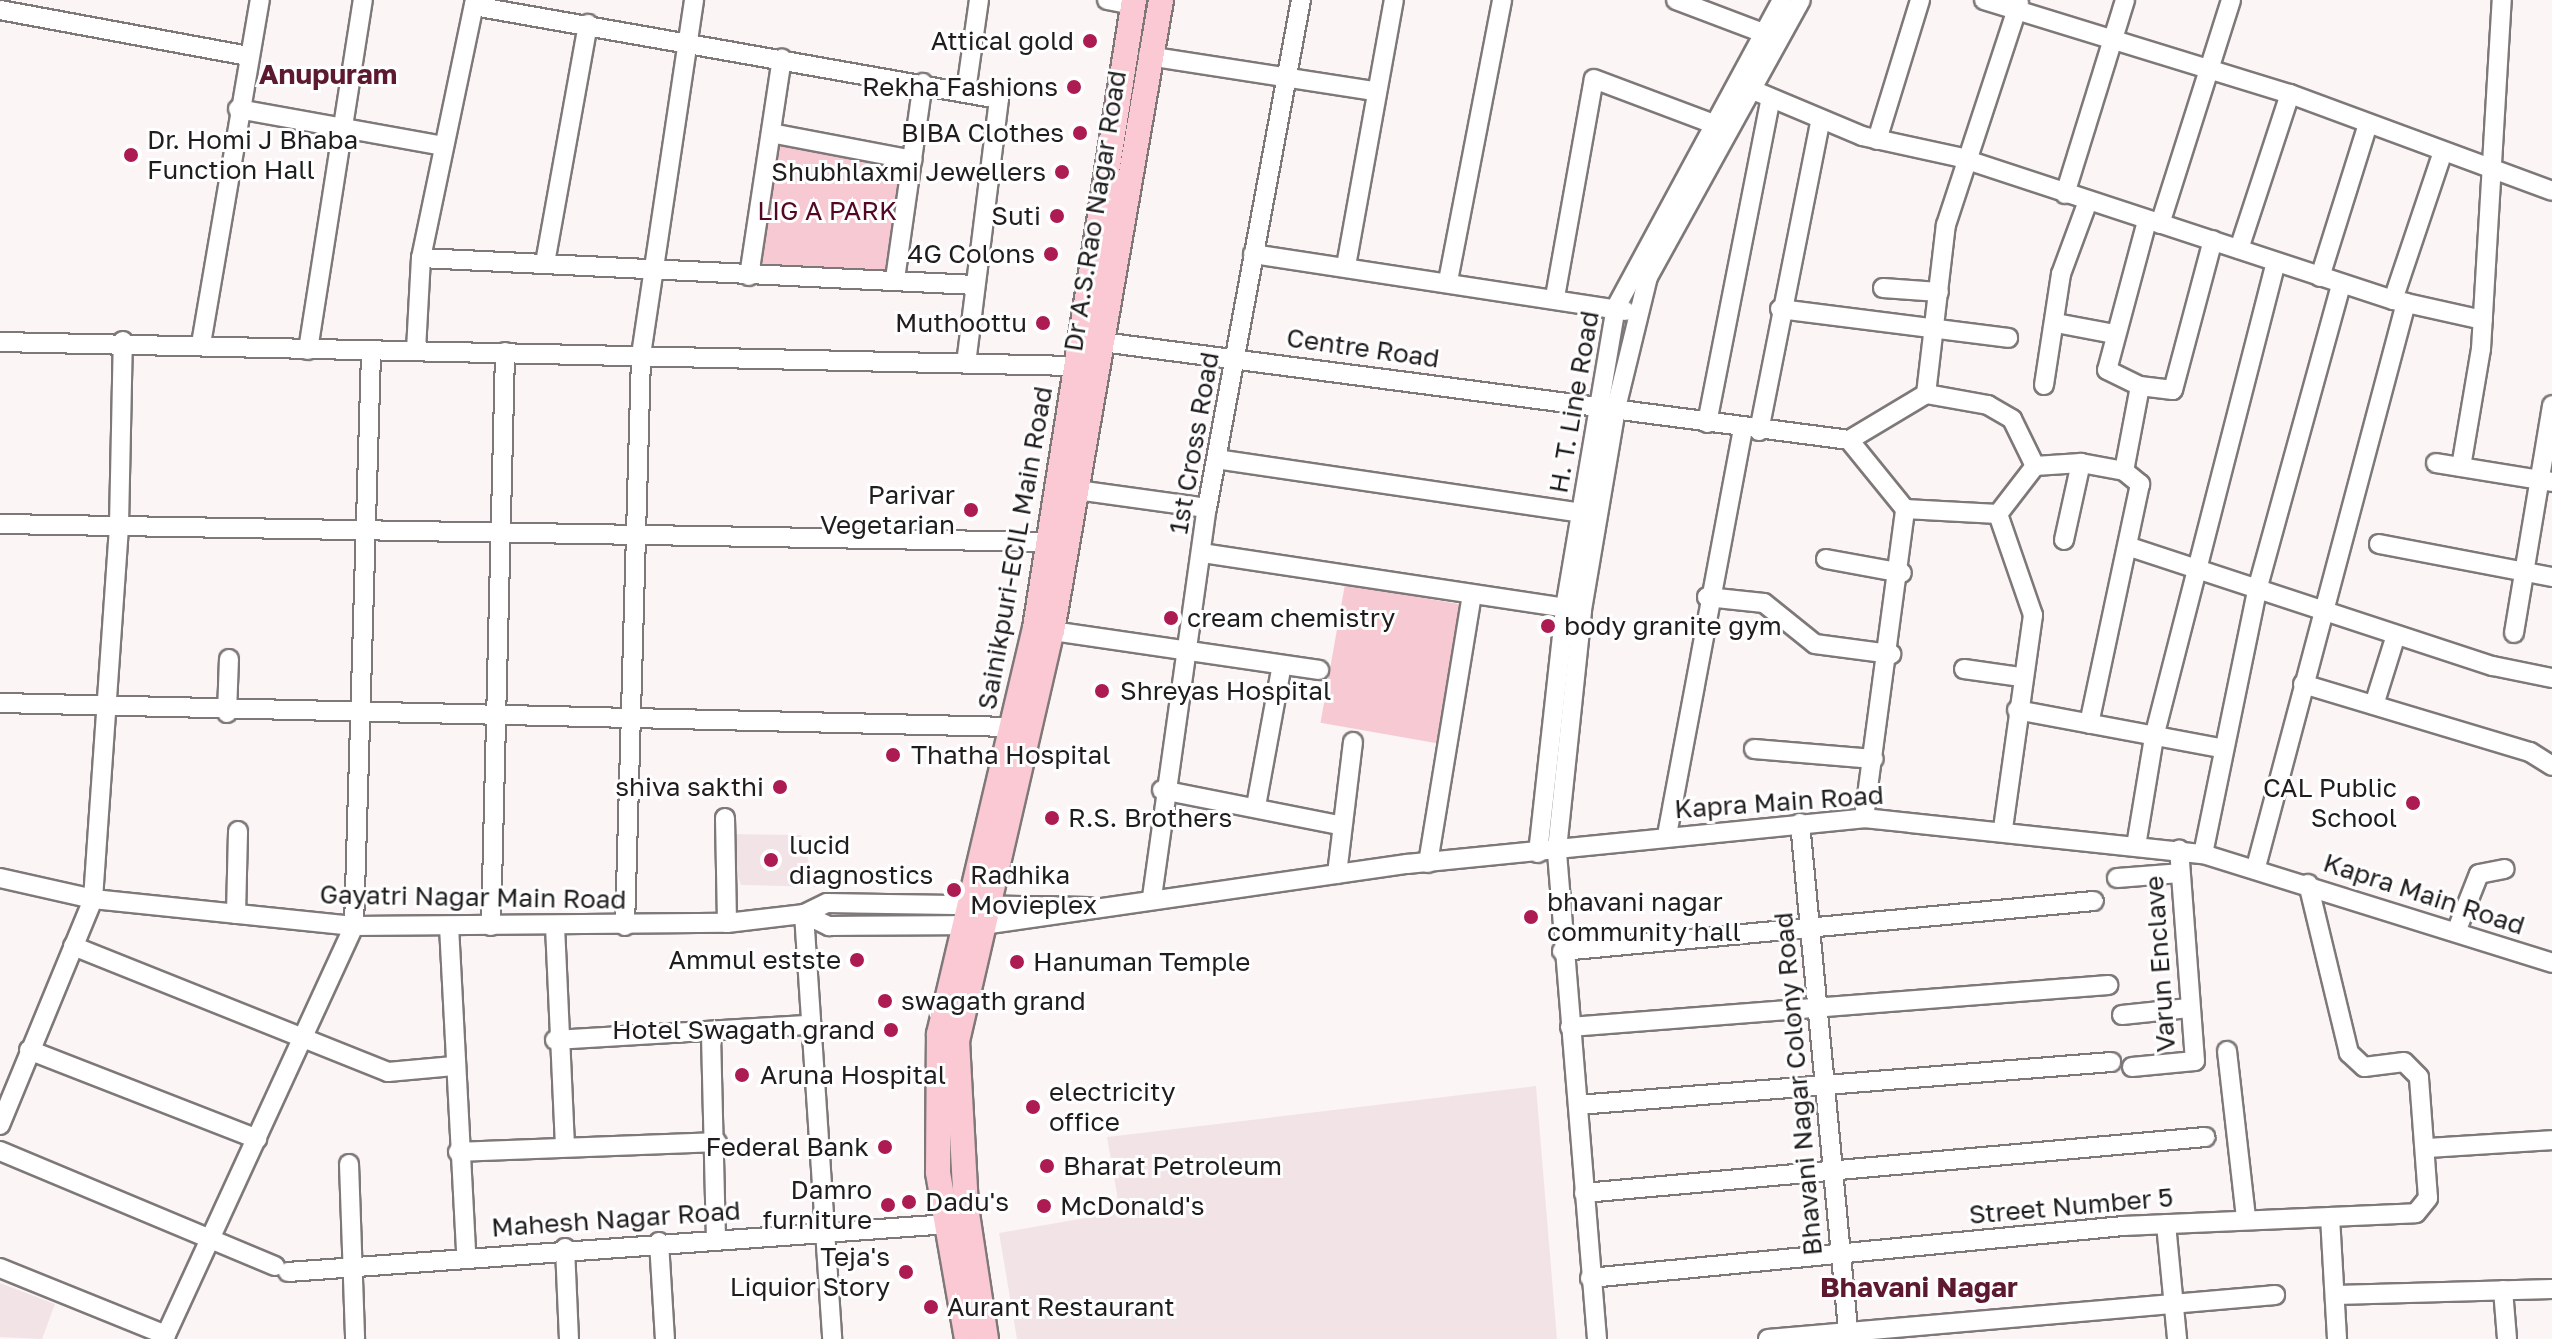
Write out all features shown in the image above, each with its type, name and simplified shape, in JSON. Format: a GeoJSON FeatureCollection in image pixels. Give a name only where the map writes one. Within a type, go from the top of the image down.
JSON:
{"type":"FeatureCollection","features":[{"type":"Feature","properties":{"kind":"main road","name":"Dr A.S.Rao Nagar Road"},"geometry":{"type":"LineString","coordinates":[[975,913],[1052,631],[1148,56],[1161,0]]}},
{"type":"Feature","properties":{"kind":"main road","name":"Sainikpuri-ECIL Main Road"},"geometry":{"type":"LineString","coordinates":[[986,1339],[957,1083],[964,987],[975,913],[1048,542],[1134,3]]}},
{"type":"Feature","properties":{"kind":"main road","name":"Sainikpuri-ECIL Main Road"},"geometry":{"type":"LineString","coordinates":[[967,1339],[935,1129],[937,1065],[975,913]]}},
{"type":"Feature","properties":{"kind":"street"},"geometry":{"type":"LineString","coordinates":[[201,344],[238,109],[260,0]]}},
{"type":"Feature","properties":{"kind":"street"},"geometry":{"type":"LineString","coordinates":[[308,350],[338,128],[363,0]]}},
{"type":"Feature","properties":{"kind":"street"},"geometry":{"type":"LineString","coordinates":[[625,926],[641,355],[694,0]]}},
{"type":"Feature","properties":{"kind":"street"},"geometry":{"type":"LineString","coordinates":[[966,91],[979,0]]}},
{"type":"Feature","properties":{"kind":"street"},"geometry":{"type":"LineString","coordinates":[[1107,0],[1134,3]]}},
{"type":"Feature","properties":{"kind":"street","name":"1st Cross Road"},"geometry":{"type":"LineString","coordinates":[[1152,897],[1162,790],[1207,508],[1301,0]]}},
{"type":"Feature","properties":{"kind":"street"},"geometry":{"type":"LineString","coordinates":[[1346,266],[1375,91],[1394,0]]}},
{"type":"Feature","properties":{"kind":"street"},"geometry":{"type":"LineString","coordinates":[[1448,281],[1502,0]]}},
{"type":"Feature","properties":{"kind":"street"},"geometry":{"type":"LineString","coordinates":[[1676,0],[1771,36]]}},
{"type":"Feature","properties":{"kind":"street","name":"H. T. Line Road"},"geometry":{"type":"LineString","coordinates":[[1547,851],[1565,608],[1580,513],[1607,407],[1635,315],[1748,88],[1771,36],[1782,0]]}},
{"type":"Feature","properties":{"kind":"street","name":"H. T. Line Road"},"geometry":{"type":"LineString","coordinates":[[1547,851],[1582,610],[1616,307],[1714,124],[1771,36],[1801,0]]}},
{"type":"Feature","properties":{"kind":"street"},"geometry":{"type":"LineString","coordinates":[[1877,140],[1920,0]]}},
{"type":"Feature","properties":{"kind":"street"},"geometry":{"type":"LineString","coordinates":[[1984,0],[2018,6],[2209,74],[2290,94],[2492,173],[2552,191]]}},
{"type":"Feature","properties":{"kind":"street"},"geometry":{"type":"LineString","coordinates":[[2065,194],[2125,0]]}},
{"type":"Feature","properties":{"kind":"street"},"geometry":{"type":"LineString","coordinates":[[2213,240],[2173,390],[2140,386],[2109,375],[2115,334],[2209,74],[2231,0]]}},
{"type":"Feature","properties":{"kind":"street"},"geometry":{"type":"LineString","coordinates":[[2461,467],[2483,320],[2502,0]]}},
{"type":"Feature","properties":{"kind":"street"},"geometry":{"type":"LineString","coordinates":[[416,350],[421,258],[474,3],[992,96],[1000,108],[966,363]]}},
{"type":"Feature","properties":{"kind":"street"},"geometry":{"type":"LineString","coordinates":[[1926,394],[1937,327],[1946,225],[2018,6]]}},
{"type":"Feature","properties":{"kind":"street"},"geometry":{"type":"LineString","coordinates":[[0,10],[248,56]]}},
{"type":"Feature","properties":{"kind":"street"},"geometry":{"type":"LineString","coordinates":[[545,263],[588,24]]}},
{"type":"Feature","properties":{"kind":"street"},"geometry":{"type":"LineString","coordinates":[[1148,56],[1287,74],[1375,91]]}},
{"type":"Feature","properties":{"kind":"street"},"geometry":{"type":"LineString","coordinates":[[749,276],[782,58]]}},
{"type":"Feature","properties":{"kind":"street"},"geometry":{"type":"LineString","coordinates":[[1555,297],[1594,79],[1714,124]]}},
{"type":"Feature","properties":{"kind":"street"},"geometry":{"type":"LineString","coordinates":[[895,279],[923,83]]}},
{"type":"Feature","properties":{"kind":"street"},"geometry":{"type":"LineString","coordinates":[[1748,88],[1877,140],[1967,162],[2400,302],[2483,320]]}},
{"type":"Feature","properties":{"kind":"street"},"geometry":{"type":"LineString","coordinates":[[2239,249],[2290,94]]}},
{"type":"Feature","properties":{"kind":"street"},"geometry":{"type":"LineString","coordinates":[[1707,423],[1771,98]]}},
{"type":"Feature","properties":{"kind":"street"},"geometry":{"type":"LineString","coordinates":[[238,109],[444,146]]}},
{"type":"Feature","properties":{"kind":"street"},"geometry":{"type":"LineString","coordinates":[[1667,835],[1707,597],[1780,309],[1821,119]]}},
{"type":"Feature","properties":{"kind":"street"},"geometry":{"type":"LineString","coordinates":[[2320,277],[2368,124]]}},
{"type":"Feature","properties":{"kind":"street"},"geometry":{"type":"LineString","coordinates":[[771,133],[912,160]]}},
{"type":"Feature","properties":{"kind":"street"},"geometry":{"type":"LineString","coordinates":[[2256,867],[2400,302],[2442,154]]}},
{"type":"Feature","properties":{"kind":"street"},"geometry":{"type":"LineString","coordinates":[[2044,385],[2056,323],[2061,274],[2088,201]]}},
{"type":"Feature","properties":{"kind":"street"},"geometry":{"type":"LineString","coordinates":[[1253,254],[1555,297],[1616,307],[1635,315]]}},
{"type":"Feature","properties":{"kind":"street"},"geometry":{"type":"LineString","coordinates":[[421,258],[545,263],[651,273],[895,279],[975,285]]}},
{"type":"Feature","properties":{"kind":"street"},"geometry":{"type":"LineString","coordinates":[[2136,846],[2154,737],[2276,263]]}},
{"type":"Feature","properties":{"kind":"street"},"geometry":{"type":"LineString","coordinates":[[2203,854],[2220,748],[2257,590],[2341,284]]}},
{"type":"Feature","properties":{"kind":"street"},"geometry":{"type":"LineString","coordinates":[[1883,288],[1939,292]]}},
{"type":"Feature","properties":{"kind":"street"},"geometry":{"type":"LineString","coordinates":[[1780,309],[2008,338]]}},
{"type":"Feature","properties":{"kind":"street"},"geometry":{"type":"LineString","coordinates":[[2056,323],[2115,334]]}},
{"type":"Feature","properties":{"kind":"street"},"geometry":{"type":"LineString","coordinates":[[0,342],[123,341],[371,352],[416,350],[1077,366]]}},
{"type":"Feature","properties":{"kind":"street"},"geometry":{"type":"LineString","coordinates":[[0,1125],[93,899],[119,525],[123,341]]}},
{"type":"Feature","properties":{"kind":"street","name":"Centre Road"},"geometry":{"type":"LineString","coordinates":[[1102,342],[1235,356],[1751,430],[1849,440]]}},
{"type":"Feature","properties":{"kind":"street"},"geometry":{"type":"LineString","coordinates":[[0,1268],[165,1337],[214,1237],[354,926],[371,352]]}},
{"type":"Feature","properties":{"kind":"street"},"geometry":{"type":"LineString","coordinates":[[491,926],[496,534],[505,352]]}},
{"type":"Feature","properties":{"kind":"street"},"geometry":{"type":"LineString","coordinates":[[2124,471],[2140,386]]}},
{"type":"Feature","properties":{"kind":"street"},"geometry":{"type":"LineString","coordinates":[[1864,818],[1902,573],[1905,509],[1849,440],[1926,394],[1988,405],[2012,419],[2035,466]]}},
{"type":"Feature","properties":{"kind":"street"},"geometry":{"type":"LineString","coordinates":[[2514,633],[2545,481],[2552,405]]}},
{"type":"Feature","properties":{"kind":"street"},"geometry":{"type":"LineString","coordinates":[[1216,459],[1580,513]]}},
{"type":"Feature","properties":{"kind":"street"},"geometry":{"type":"LineString","coordinates":[[2064,540],[2081,463]]}},
{"type":"Feature","properties":{"kind":"street"},"geometry":{"type":"LineString","coordinates":[[1998,514],[2035,466],[2081,463],[2124,471],[2140,484],[2142,500],[2089,724]]}},
{"type":"Feature","properties":{"kind":"street"},"geometry":{"type":"LineString","coordinates":[[2436,463],[2545,481]]}},
{"type":"Feature","properties":{"kind":"street"},"geometry":{"type":"LineString","coordinates":[[1077,490],[1207,508]]}},
{"type":"Feature","properties":{"kind":"street"},"geometry":{"type":"LineString","coordinates":[[1905,509],[1998,514]]}},
{"type":"Feature","properties":{"kind":"street"},"geometry":{"type":"LineString","coordinates":[[1998,514],[2032,600],[2003,828]]}},
{"type":"Feature","properties":{"kind":"street"},"geometry":{"type":"LineString","coordinates":[[0,524],[1048,542]]}},
{"type":"Feature","properties":{"kind":"street"},"geometry":{"type":"LineString","coordinates":[[2379,544],[2552,577]]}},
{"type":"Feature","properties":{"kind":"street"},"geometry":{"type":"LineString","coordinates":[[2130,547],[2396,635],[2552,678]]}},
{"type":"Feature","properties":{"kind":"street"},"geometry":{"type":"LineString","coordinates":[[1202,553],[1565,608]]}},
{"type":"Feature","properties":{"kind":"street"},"geometry":{"type":"LineString","coordinates":[[1826,559],[1902,573]]}},
{"type":"Feature","properties":{"kind":"street"},"geometry":{"type":"LineString","coordinates":[[1428,863],[1472,595]]}},
{"type":"Feature","properties":{"kind":"street"},"geometry":{"type":"LineString","coordinates":[[1707,597],[1764,603],[1815,644],[1891,654]]}},
{"type":"Feature","properties":{"kind":"street"},"geometry":{"type":"LineString","coordinates":[[1052,631],[1185,648],[1319,670]]}},
{"type":"Feature","properties":{"kind":"street"},"geometry":{"type":"LineString","coordinates":[[2374,705],[2396,635]]}},
{"type":"Feature","properties":{"kind":"street"},"geometry":{"type":"LineString","coordinates":[[227,713],[229,659]]}},
{"type":"Feature","properties":{"kind":"street"},"geometry":{"type":"LineString","coordinates":[[1256,806],[1282,665]]}},
{"type":"Feature","properties":{"kind":"street"},"geometry":{"type":"LineString","coordinates":[[1964,669],[2021,677]]}},
{"type":"Feature","properties":{"kind":"street"},"geometry":{"type":"LineString","coordinates":[[2303,684],[2530,752],[2552,766]]}},
{"type":"Feature","properties":{"kind":"street"},"geometry":{"type":"LineString","coordinates":[[0,703],[107,711],[361,717],[495,715],[629,722],[1011,727]]}},
{"type":"Feature","properties":{"kind":"street"},"geometry":{"type":"LineString","coordinates":[[2017,710],[2220,748]]}},
{"type":"Feature","properties":{"kind":"street"},"geometry":{"type":"LineString","coordinates":[[1337,874],[1339,825],[1353,742]]}},
{"type":"Feature","properties":{"kind":"street"},"geometry":{"type":"LineString","coordinates":[[1754,749],[1874,759]]}},
{"type":"Feature","properties":{"kind":"street"},"geometry":{"type":"LineString","coordinates":[[1162,790],[1256,806],[1339,825]]}},
{"type":"Feature","properties":{"kind":"street"},"geometry":{"type":"LineString","coordinates":[[725,818],[727,923]]}},
{"type":"Feature","properties":{"kind":"street","name":"Kapra Main Road"},"geometry":{"type":"LineString","coordinates":[[975,913],[1092,908],[1152,897],[1667,835],[1864,818],[2003,828],[2203,854],[2256,867],[2552,963]]}},
{"type":"Feature","properties":{"kind":"street","name":"Bhavani Nagar Colony Road"},"geometry":{"type":"LineString","coordinates":[[1800,823],[1848,1336]]}},
{"type":"Feature","properties":{"kind":"street"},"geometry":{"type":"LineString","coordinates":[[236,914],[238,831]]}},
{"type":"Feature","properties":{"kind":"street","name":"Varun Enclave"},"geometry":{"type":"LineString","coordinates":[[2132,1067],[2195,1061],[2179,850]]}},
{"type":"Feature","properties":{"kind":"street"},"geometry":{"type":"LineString","coordinates":[[1547,851],[1557,870],[1597,1339]]}},
{"type":"Feature","properties":{"kind":"street"},"geometry":{"type":"LineString","coordinates":[[2456,932],[2479,874],[2505,869]]}},
{"type":"Feature","properties":{"kind":"street"},"geometry":{"type":"LineString","coordinates":[[2117,878],[2180,873]]}},
{"type":"Feature","properties":{"kind":"street","name":"Gayatri Nagar Main Road"},"geometry":{"type":"LineString","coordinates":[[0,878],[93,899],[354,926],[625,926],[727,923],[804,914],[829,926],[975,913]]}},
{"type":"Feature","properties":{"kind":"street","name":"Street Number 5"},"geometry":{"type":"LineString","coordinates":[[1590,1278],[2246,1217],[2383,1218],[2425,1207],[2429,1148],[2419,1077],[2404,1062],[2364,1067],[2349,1053],[2308,884]]}},
{"type":"Feature","properties":{"kind":"street"},"geometry":{"type":"LineString","coordinates":[[1562,951],[2094,901]]}},
{"type":"Feature","properties":{"kind":"street"},"geometry":{"type":"LineString","coordinates":[[804,914],[832,1339]]}},
{"type":"Feature","properties":{"kind":"street"},"geometry":{"type":"LineString","coordinates":[[449,926],[458,1152],[466,1255]]}},
{"type":"Feature","properties":{"kind":"street"},"geometry":{"type":"LineString","coordinates":[[555,926],[555,1040],[565,1147]]}},
{"type":"Feature","properties":{"kind":"street"},"geometry":{"type":"LineString","coordinates":[[73,946],[302,1041],[388,1072],[454,1066]]}},
{"type":"Feature","properties":{"kind":"street"},"geometry":{"type":"LineString","coordinates":[[1570,1027],[2108,985]]}},
{"type":"Feature","properties":{"kind":"street"},"geometry":{"type":"LineString","coordinates":[[2122,1015],[2189,1008]]}},
{"type":"Feature","properties":{"kind":"street"},"geometry":{"type":"LineString","coordinates":[[555,1040],[711,1035],[810,1025]]}},
{"type":"Feature","properties":{"kind":"street"},"geometry":{"type":"LineString","coordinates":[[711,1035],[717,1142],[716,1238]]}},
{"type":"Feature","properties":{"kind":"street"},"geometry":{"type":"LineString","coordinates":[[29,1050],[257,1139]]}},
{"type":"Feature","properties":{"kind":"street"},"geometry":{"type":"LineString","coordinates":[[2227,1051],[2246,1217]]}},
{"type":"Feature","properties":{"kind":"street"},"geometry":{"type":"LineString","coordinates":[[1578,1105],[2111,1062]]}},
{"type":"Feature","properties":{"kind":"street"},"geometry":{"type":"LineString","coordinates":[[1584,1193],[1833,1174],[2205,1137]]}},
{"type":"Feature","properties":{"kind":"street"},"geometry":{"type":"LineString","coordinates":[[2429,1148],[2552,1140]]}},
{"type":"Feature","properties":{"kind":"street"},"geometry":{"type":"LineString","coordinates":[[458,1152],[717,1142]]}},
{"type":"Feature","properties":{"kind":"street","name":"Mahesh Nagar Road"},"geometry":{"type":"LineString","coordinates":[[0,1151],[214,1237],[281,1269],[948,1224]]}},
{"type":"Feature","properties":{"kind":"street"},"geometry":{"type":"LineString","coordinates":[[349,1164],[356,1266],[355,1339]]}},
{"type":"Feature","properties":{"kind":"street"},"geometry":{"type":"LineString","coordinates":[[2330,1217],[2337,1339]]}},
{"type":"Feature","properties":{"kind":"street"},"geometry":{"type":"LineString","coordinates":[[2166,1224],[2177,1339]]}},
{"type":"Feature","properties":{"kind":"street"},"geometry":{"type":"LineString","coordinates":[[659,1242],[665,1339]]}},
{"type":"Feature","properties":{"kind":"street"},"geometry":{"type":"LineString","coordinates":[[565,1248],[569,1339]]}},
{"type":"Feature","properties":{"kind":"street"},"geometry":{"type":"LineString","coordinates":[[2336,1295],[2552,1289]]}},
{"type":"Feature","properties":{"kind":"street"},"geometry":{"type":"LineString","coordinates":[[2503,1290],[2507,1339]]}},
{"type":"Feature","properties":{"kind":"street"},"geometry":{"type":"LineString","coordinates":[[1768,1339],[1848,1336],[2275,1295]]}},
{"type":"Feature","properties":{"kind":"shaded area","name":"lucid diagnostics"},"geometry":{"type":"Polygon","coordinates":[[[724,834],[801,835],[816,887],[741,885],[724,834]]]}},
{"type":"Feature","properties":{"kind":"shaded area"},"geometry":{"type":"Polygon","coordinates":[[[1536,1086],[1557,1339],[1017,1339],[999,1233],[1120,1212],[1107,1137],[1536,1086]]]}},
{"type":"Feature","properties":{"kind":"shaded area"},"geometry":{"type":"Polygon","coordinates":[[[0,1283],[55,1304],[42,1339],[0,1337],[0,1283]]]}},
{"type":"Feature","properties":{"kind":"green space","name":"LIG A PARK"},"geometry":{"type":"Polygon","coordinates":[[[776,140],[906,164],[890,272],[758,271],[776,140]]]}},
{"type":"Feature","properties":{"kind":"green space"},"geometry":{"type":"Polygon","coordinates":[[[1345,584],[1461,604],[1437,743],[1321,723],[1345,584]]]}},
{"type":"Feature","properties":{"kind":"place","name":"Attical gold"},"geometry":{"type":"Point","coordinates":[1090,41]}},
{"type":"Feature","properties":{"kind":"place","name":"Rekha Fashions"},"geometry":{"type":"Point","coordinates":[1074,87]}},
{"type":"Feature","properties":{"kind":"place","name":"BIBA Clothes"},"geometry":{"type":"Point","coordinates":[1080,133]}},
{"type":"Feature","properties":{"kind":"place","name":"Dr. Homi J Bhaba Function Hall"},"geometry":{"type":"Point","coordinates":[131,155]}},
{"type":"Feature","properties":{"kind":"place","name":"Shubhlaxmi Jewellers"},"geometry":{"type":"Point","coordinates":[1062,172]}},
{"type":"Feature","properties":{"kind":"place","name":"Suti"},"geometry":{"type":"Point","coordinates":[1057,216]}},
{"type":"Feature","properties":{"kind":"place","name":"4G Colons"},"geometry":{"type":"Point","coordinates":[1051,254]}},
{"type":"Feature","properties":{"kind":"place","name":"Muthoottu"},"geometry":{"type":"Point","coordinates":[1043,323]}},
{"type":"Feature","properties":{"kind":"place","name":"Parivar Vegetarian"},"geometry":{"type":"Point","coordinates":[971,510]}},
{"type":"Feature","properties":{"kind":"place","name":"cream chemistry"},"geometry":{"type":"Point","coordinates":[1171,618]}},
{"type":"Feature","properties":{"kind":"place","name":"body granite gym"},"geometry":{"type":"Point","coordinates":[1548,626]}},
{"type":"Feature","properties":{"kind":"place","name":"Shreyas Hospital"},"geometry":{"type":"Point","coordinates":[1102,691]}},
{"type":"Feature","properties":{"kind":"place","name":"Thatha Hospital"},"geometry":{"type":"Point","coordinates":[893,755]}},
{"type":"Feature","properties":{"kind":"place","name":"shiva sakthi"},"geometry":{"type":"Point","coordinates":[780,787]}},
{"type":"Feature","properties":{"kind":"place","name":"CAL Public School"},"geometry":{"type":"Point","coordinates":[2413,803]}},
{"type":"Feature","properties":{"kind":"place","name":"R.S. Brothers"},"geometry":{"type":"Point","coordinates":[1052,818]}},
{"type":"Feature","properties":{"kind":"place","name":"lucid diagnostics"},"geometry":{"type":"Point","coordinates":[771,860]}},
{"type":"Feature","properties":{"kind":"place","name":"Radhika Movieplex"},"geometry":{"type":"Point","coordinates":[954,890]}},
{"type":"Feature","properties":{"kind":"place","name":"bhavani nagar community hall"},"geometry":{"type":"Point","coordinates":[1531,917]}},
{"type":"Feature","properties":{"kind":"place","name":"Ammul estste"},"geometry":{"type":"Point","coordinates":[857,960]}},
{"type":"Feature","properties":{"kind":"place","name":"Hanuman Temple"},"geometry":{"type":"Point","coordinates":[1017,962]}},
{"type":"Feature","properties":{"kind":"place","name":"swagath grand"},"geometry":{"type":"Point","coordinates":[885,1001]}},
{"type":"Feature","properties":{"kind":"place","name":"Hotel Swagath grand"},"geometry":{"type":"Point","coordinates":[891,1030]}},
{"type":"Feature","properties":{"kind":"place","name":"Aruna Hospital"},"geometry":{"type":"Point","coordinates":[742,1075]}},
{"type":"Feature","properties":{"kind":"place","name":"electricity office"},"geometry":{"type":"Point","coordinates":[1033,1107]}},
{"type":"Feature","properties":{"kind":"place","name":"Federal Bank"},"geometry":{"type":"Point","coordinates":[885,1147]}},
{"type":"Feature","properties":{"kind":"place","name":"Bharat Petroleum"},"geometry":{"type":"Point","coordinates":[1047,1166]}},
{"type":"Feature","properties":{"kind":"place","name":"Dadu's"},"geometry":{"type":"Point","coordinates":[909,1202]}},
{"type":"Feature","properties":{"kind":"place","name":"Damro furniture"},"geometry":{"type":"Point","coordinates":[888,1205]}},
{"type":"Feature","properties":{"kind":"place","name":"McDonald's"},"geometry":{"type":"Point","coordinates":[1044,1206]}},
{"type":"Feature","properties":{"kind":"place","name":"Teja's Liquior Story"},"geometry":{"type":"Point","coordinates":[906,1272]}},
{"type":"Feature","properties":{"kind":"place","name":"Aurant Restaurant"},"geometry":{"type":"Point","coordinates":[931,1307]}},
{"type":"Feature","properties":{"kind":"district","name":"Anupuram"},"geometry":{"type":"Point","coordinates":[328,74]}},
{"type":"Feature","properties":{"kind":"district","name":"Bhavani Nagar"},"geometry":{"type":"Point","coordinates":[1919,1287]}}]}
